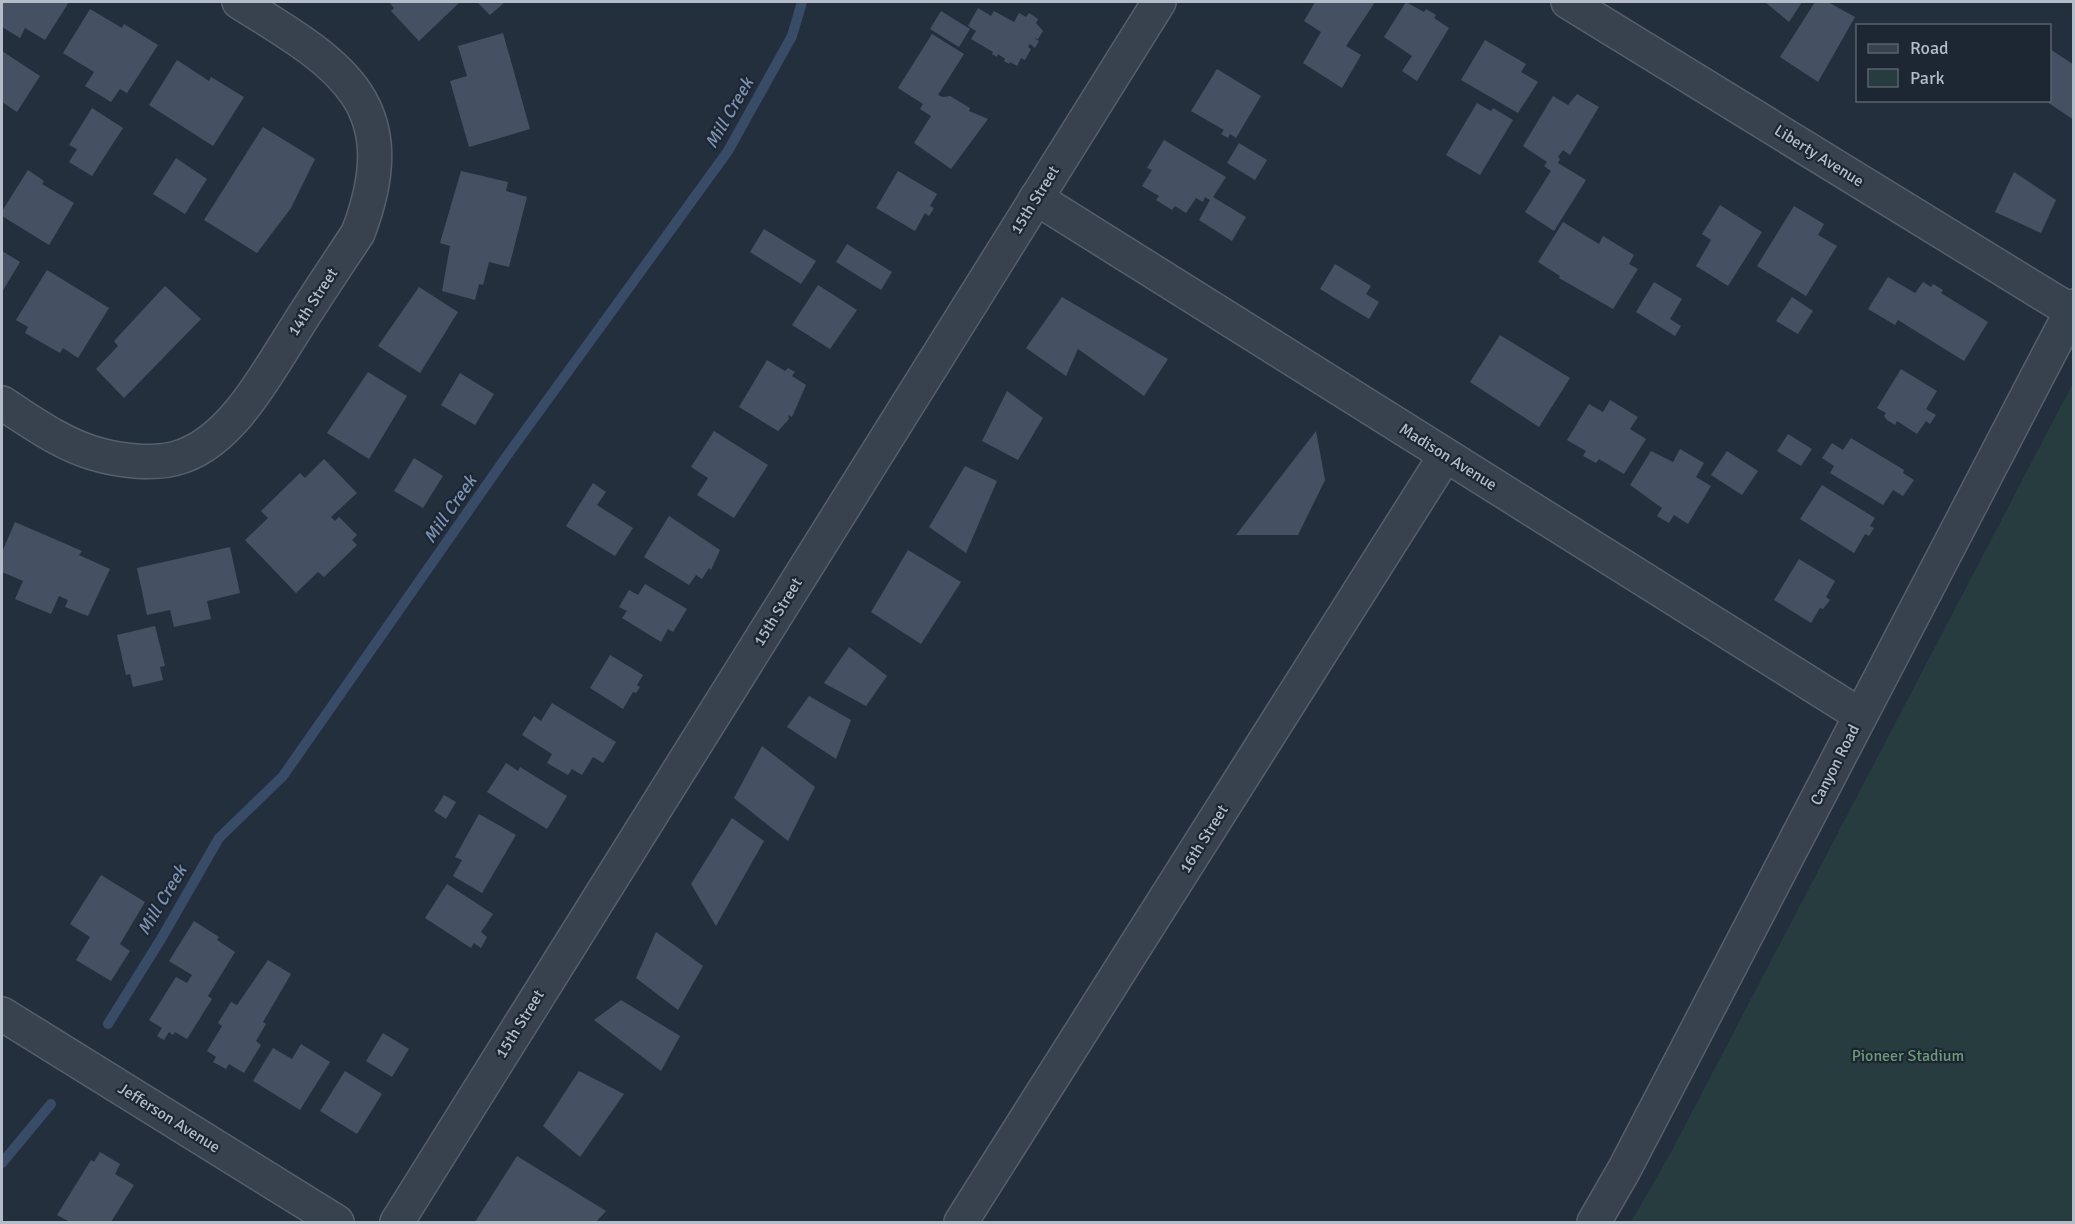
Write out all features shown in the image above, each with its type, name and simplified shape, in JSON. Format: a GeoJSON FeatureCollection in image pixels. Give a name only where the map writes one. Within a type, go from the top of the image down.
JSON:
{"type":"FeatureCollection","features":[{"type":"Feature","properties":{"kind":"street","name":"14th Street"},"geometry":{"type":"LineString","coordinates":[[2,403],[47,432],[93,453],[153,461],[183,456],[210,440],[232,420],[246,403],[358,233],[368,207],[373,178],[374,148],[368,114],[354,88],[327,60],[239,2]]}},
{"type":"Feature","properties":{"kind":"street","name":"15th Street"},"geometry":{"type":"LineString","coordinates":[[397,1222],[1159,2]]}},
{"type":"Feature","properties":{"kind":"street","name":"Liberty Avenue"},"geometry":{"type":"LineString","coordinates":[[1568,2],[2072,309]]}},
{"type":"Feature","properties":{"kind":"street","name":"Madison Avenue"},"geometry":{"type":"LineString","coordinates":[[1036,198],[1860,715]]}},
{"type":"Feature","properties":{"kind":"street","name":"Canyon Road"},"geometry":{"type":"LineString","coordinates":[[1594,1222],[1624,1170],[2072,309]]}},
{"type":"Feature","properties":{"kind":"street","name":"16th Street"},"geometry":{"type":"LineString","coordinates":[[961,1222],[1445,456]]}},
{"type":"Feature","properties":{"kind":"street","name":"Jefferson Avenue"},"geometry":{"type":"LineString","coordinates":[[2,1014],[337,1222]]}},
{"type":"Feature","properties":{"kind":"green space","name":"Pioneer Stadium"},"geometry":{"type":"Polygon","coordinates":[[[2073,383],[2073,1222],[1631,1222],[1669,1156],[2073,383]]]}},
{"type":"Feature","properties":{"kind":"building"},"geometry":{"type":"Polygon","coordinates":[[[2,2],[69,2],[45,40],[25,28],[20,38],[2,27],[2,2]]]}},
{"type":"Feature","properties":{"kind":"building"},"geometry":{"type":"Polygon","coordinates":[[[389,2],[460,2],[419,41],[391,11],[394,8],[389,2]]]}},
{"type":"Feature","properties":{"kind":"building"},"geometry":{"type":"Polygon","coordinates":[[[477,2],[505,2],[490,15],[477,2]]]}},
{"type":"Feature","properties":{"kind":"building"},"geometry":{"type":"Polygon","coordinates":[[[1315,2],[1375,2],[1346,46],[1361,55],[1342,88],[1303,63],[1321,32],[1304,21],[1315,2]]]}},
{"type":"Feature","properties":{"kind":"building"},"geometry":{"type":"Polygon","coordinates":[[[1406,2],[1424,12],[1426,9],[1436,15],[1434,18],[1449,28],[1417,81],[1402,71],[1412,56],[1384,37],[1406,2]]]}},
{"type":"Feature","properties":{"kind":"building"},"geometry":{"type":"Polygon","coordinates":[[[1765,2],[1802,2],[1789,22],[1765,2]]]}},
{"type":"Feature","properties":{"kind":"building"},"geometry":{"type":"Polygon","coordinates":[[[1815,2],[1828,2],[1855,17],[1818,82],[1780,57],[1815,2]]]}},
{"type":"Feature","properties":{"kind":"building"},"geometry":{"type":"Polygon","coordinates":[[[978,8],[991,16],[994,11],[1014,22],[1019,13],[1026,17],[1029,13],[1038,19],[1036,23],[1043,31],[1038,39],[1034,38],[1039,41],[1035,48],[1030,44],[1028,47],[1031,49],[1025,60],[1021,58],[1017,66],[1010,62],[1009,64],[998,54],[997,57],[992,54],[993,52],[971,39],[976,31],[968,26],[978,8]]]}},
{"type":"Feature","properties":{"kind":"building"},"geometry":{"type":"Polygon","coordinates":[[[90,9],[122,28],[124,24],[158,45],[127,93],[120,89],[111,102],[85,86],[94,72],[63,53],[90,9]]]}},
{"type":"Feature","properties":{"kind":"building"},"geometry":{"type":"Polygon","coordinates":[[[941,11],[970,29],[959,47],[930,29],[941,11]]]}},
{"type":"Feature","properties":{"kind":"building"},"geometry":{"type":"Polygon","coordinates":[[[503,33],[530,129],[469,147],[450,81],[467,76],[458,46],[503,33]]]}},
{"type":"Feature","properties":{"kind":"building"},"geometry":{"type":"Polygon","coordinates":[[[932,34],[964,54],[938,95],[950,96],[970,108],[969,111],[988,119],[951,169],[914,143],[931,116],[920,109],[923,104],[898,88],[932,34]]]}},
{"type":"Feature","properties":{"kind":"building"},"geometry":{"type":"Polygon","coordinates":[[[1485,40],[1526,64],[1521,72],[1538,82],[1518,113],[1461,80],[1485,40]]]}},
{"type":"Feature","properties":{"kind":"building"},"geometry":{"type":"Polygon","coordinates":[[[2051,50],[2074,65],[2074,120],[2047,102],[2051,102],[2051,50]]]}},
{"type":"Feature","properties":{"kind":"building"},"geometry":{"type":"Polygon","coordinates":[[[2,51],[40,76],[17,112],[2,102],[2,51]]]}},
{"type":"Feature","properties":{"kind":"building"},"geometry":{"type":"Polygon","coordinates":[[[177,60],[209,81],[211,77],[244,97],[213,146],[149,105],[177,60]]]}},
{"type":"Feature","properties":{"kind":"building"},"geometry":{"type":"Polygon","coordinates":[[[1217,69],[1261,96],[1236,138],[1230,134],[1228,138],[1221,134],[1224,130],[1191,111],[1217,69]]]}},
{"type":"Feature","properties":{"kind":"building"},"geometry":{"type":"Polygon","coordinates":[[[1577,94],[1599,107],[1570,155],[1563,150],[1558,157],[1560,159],[1558,163],[1586,180],[1554,231],[1525,212],[1551,171],[1544,166],[1547,162],[1523,146],[1553,96],[1568,105],[1577,94]]]}},
{"type":"Feature","properties":{"kind":"building"},"geometry":{"type":"Polygon","coordinates":[[[1477,103],[1491,111],[1493,108],[1513,120],[1480,175],[1446,155],[1477,103]]]}},
{"type":"Feature","properties":{"kind":"building"},"geometry":{"type":"Polygon","coordinates":[[[92,108],[123,128],[92,176],[69,162],[77,149],[69,145],[92,108]]]}},
{"type":"Feature","properties":{"kind":"building"},"geometry":{"type":"Polygon","coordinates":[[[263,127],[315,159],[291,208],[257,253],[204,220],[263,127]]]}},
{"type":"Feature","properties":{"kind":"building"},"geometry":{"type":"Polygon","coordinates":[[[1164,140],[1226,177],[1213,197],[1246,217],[1232,241],[1199,220],[1210,200],[1205,197],[1203,202],[1196,198],[1186,213],[1175,206],[1172,210],[1156,200],[1159,196],[1142,186],[1152,170],[1147,168],[1164,140]]]}},
{"type":"Feature","properties":{"kind":"building"},"geometry":{"type":"Polygon","coordinates":[[[1239,143],[1267,160],[1255,180],[1227,163],[1239,143]]]}},
{"type":"Feature","properties":{"kind":"building"},"geometry":{"type":"Polygon","coordinates":[[[176,158],[207,179],[185,214],[153,194],[176,158]]]}},
{"type":"Feature","properties":{"kind":"building"},"geometry":{"type":"Polygon","coordinates":[[[28,170],[44,181],[42,184],[74,203],[49,245],[2,216],[2,211],[28,170]]]}},
{"type":"Feature","properties":{"kind":"building"},"geometry":{"type":"Polygon","coordinates":[[[461,171],[508,182],[506,191],[527,197],[509,267],[489,262],[483,285],[479,284],[475,300],[442,291],[450,246],[440,243],[461,171]]]}},
{"type":"Feature","properties":{"kind":"building"},"geometry":{"type":"Polygon","coordinates":[[[898,171],[937,194],[930,206],[934,208],[929,216],[925,213],[915,231],[876,208],[898,171]]]}},
{"type":"Feature","properties":{"kind":"building"},"geometry":{"type":"Polygon","coordinates":[[[2014,172],[2056,200],[2041,233],[1995,212],[2014,172]]]}},
{"type":"Feature","properties":{"kind":"building"},"geometry":{"type":"Polygon","coordinates":[[[1720,205],[1762,232],[1728,286],[1696,266],[1711,240],[1702,234],[1720,205]]]}},
{"type":"Feature","properties":{"kind":"building"},"geometry":{"type":"Polygon","coordinates":[[[1794,206],[1824,224],[1818,235],[1837,246],[1806,296],[1757,266],[1794,206]]]}},
{"type":"Feature","properties":{"kind":"building"},"geometry":{"type":"Polygon","coordinates":[[[1563,222],[1599,244],[1603,236],[1634,255],[1629,264],[1638,269],[1613,309],[1559,278],[1560,276],[1538,262],[1563,222]]]}},
{"type":"Feature","properties":{"kind":"building"},"geometry":{"type":"Polygon","coordinates":[[[764,229],[816,261],[801,284],[750,252],[764,229]]]}},
{"type":"Feature","properties":{"kind":"building"},"geometry":{"type":"Polygon","coordinates":[[[847,244],[892,272],[881,290],[836,262],[847,244]]]}},
{"type":"Feature","properties":{"kind":"building"},"geometry":{"type":"Polygon","coordinates":[[[2,251],[20,262],[2,292],[2,251]]]}},
{"type":"Feature","properties":{"kind":"building"},"geometry":{"type":"Polygon","coordinates":[[[1335,264],[1371,286],[1366,294],[1379,302],[1369,319],[1320,289],[1335,264]]]}},
{"type":"Feature","properties":{"kind":"building"},"geometry":{"type":"Polygon","coordinates":[[[47,270],[109,308],[78,358],[63,348],[60,353],[25,333],[28,327],[16,320],[47,270]]]}},
{"type":"Feature","properties":{"kind":"building"},"geometry":{"type":"Polygon","coordinates":[[[1888,277],[1915,293],[1923,282],[1931,287],[1933,284],[1943,290],[1941,293],[1988,322],[1964,361],[1898,320],[1895,325],[1868,309],[1888,277]]]}},
{"type":"Feature","properties":{"kind":"building"},"geometry":{"type":"Polygon","coordinates":[[[1654,282],[1682,299],[1670,319],[1681,326],[1675,336],[1636,312],[1654,282]]]}},
{"type":"Feature","properties":{"kind":"building"},"geometry":{"type":"Polygon","coordinates":[[[818,285],[857,310],[830,349],[792,325],[818,285]]]}},
{"type":"Feature","properties":{"kind":"building"},"geometry":{"type":"Polygon","coordinates":[[[165,286],[201,319],[124,398],[96,369],[118,346],[114,341],[165,286]]]}},
{"type":"Feature","properties":{"kind":"building"},"geometry":{"type":"Polygon","coordinates":[[[419,287],[458,312],[420,373],[378,346],[419,287]]]}},
{"type":"Feature","properties":{"kind":"building"},"geometry":{"type":"Polygon","coordinates":[[[1062,297],[1168,359],[1144,396],[1078,349],[1066,376],[1026,348],[1062,297]]]}},
{"type":"Feature","properties":{"kind":"building"},"geometry":{"type":"Polygon","coordinates":[[[1792,297],[1813,311],[1798,334],[1776,321],[1792,297]]]}},
{"type":"Feature","properties":{"kind":"building"},"geometry":{"type":"Polygon","coordinates":[[[1500,335],[1570,378],[1539,427],[1470,382],[1500,335]]]}},
{"type":"Feature","properties":{"kind":"building"},"geometry":{"type":"Polygon","coordinates":[[[767,360],[785,371],[788,368],[795,372],[792,376],[806,385],[792,417],[788,415],[789,419],[778,431],[739,407],[767,360]]]}},
{"type":"Feature","properties":{"kind":"building"},"geometry":{"type":"Polygon","coordinates":[[[1901,369],[1937,391],[1926,409],[1936,415],[1930,424],[1926,421],[1917,434],[1897,421],[1895,425],[1887,420],[1884,416],[1886,413],[1877,408],[1901,369]]]}},
{"type":"Feature","properties":{"kind":"building"},"geometry":{"type":"Polygon","coordinates":[[[368,372],[407,396],[369,459],[327,433],[368,372]]]}},
{"type":"Feature","properties":{"kind":"building"},"geometry":{"type":"Polygon","coordinates":[[[460,373],[494,394],[475,425],[441,405],[460,373]]]}},
{"type":"Feature","properties":{"kind":"building"},"geometry":{"type":"Polygon","coordinates":[[[1007,391],[1043,418],[1018,460],[982,441],[1007,391]]]}},
{"type":"Feature","properties":{"kind":"building"},"geometry":{"type":"Polygon","coordinates":[[[1610,400],[1638,417],[1630,429],[1646,439],[1624,474],[1599,459],[1596,463],[1583,456],[1586,451],[1567,440],[1589,404],[1603,412],[1610,400]]]}},
{"type":"Feature","properties":{"kind":"building"},"geometry":{"type":"Polygon","coordinates":[[[714,431],[768,465],[734,518],[697,495],[708,478],[691,467],[714,431]]]}},
{"type":"Feature","properties":{"kind":"building"},"geometry":{"type":"Polygon","coordinates":[[[1316,431],[1325,480],[1298,535],[1236,535],[1316,431]]]}},
{"type":"Feature","properties":{"kind":"building"},"geometry":{"type":"Polygon","coordinates":[[[1788,434],[1812,449],[1801,466],[1777,451],[1788,434]]]}},
{"type":"Feature","properties":{"kind":"building"},"geometry":{"type":"Polygon","coordinates":[[[1851,438],[1904,470],[1903,473],[1914,480],[1903,496],[1893,490],[1883,505],[1830,473],[1834,466],[1822,458],[1832,443],[1843,450],[1851,438]]]}},
{"type":"Feature","properties":{"kind":"building"},"geometry":{"type":"Polygon","coordinates":[[[1680,449],[1704,463],[1696,477],[1711,486],[1688,524],[1674,515],[1669,523],[1657,516],[1662,508],[1630,485],[1651,451],[1673,462],[1680,449]]]}},
{"type":"Feature","properties":{"kind":"building"},"geometry":{"type":"Polygon","coordinates":[[[1727,451],[1758,471],[1742,495],[1711,475],[1727,451]]]}},
{"type":"Feature","properties":{"kind":"building"},"geometry":{"type":"Polygon","coordinates":[[[414,458],[443,476],[423,508],[394,491],[414,458]]]}},
{"type":"Feature","properties":{"kind":"building"},"geometry":{"type":"Polygon","coordinates":[[[324,459],[357,493],[331,517],[335,521],[339,517],[357,535],[352,540],[357,545],[324,577],[318,572],[296,593],[245,540],[268,518],[261,511],[300,473],[305,478],[324,459]]]}},
{"type":"Feature","properties":{"kind":"building"},"geometry":{"type":"Polygon","coordinates":[[[965,466],[997,481],[966,553],[929,527],[965,466]]]}},
{"type":"Feature","properties":{"kind":"building"},"geometry":{"type":"Polygon","coordinates":[[[593,483],[606,492],[597,505],[633,528],[615,556],[566,526],[593,483]]]}},
{"type":"Feature","properties":{"kind":"building"},"geometry":{"type":"Polygon","coordinates":[[[1822,485],[1875,518],[1870,526],[1874,528],[1869,536],[1865,534],[1854,553],[1800,519],[1822,485]]]}},
{"type":"Feature","properties":{"kind":"building"},"geometry":{"type":"Polygon","coordinates":[[[669,516],[720,550],[711,570],[709,568],[702,579],[696,575],[689,585],[644,557],[669,516]]]}},
{"type":"Feature","properties":{"kind":"building"},"geometry":{"type":"Polygon","coordinates":[[[15,522],[82,551],[79,555],[110,569],[88,616],[65,607],[68,600],[59,596],[51,614],[15,599],[23,581],[2,572],[2,552],[15,522]]]}},
{"type":"Feature","properties":{"kind":"building"},"geometry":{"type":"Polygon","coordinates":[[[230,547],[240,593],[207,601],[211,619],[174,627],[170,610],[147,615],[137,568],[230,547]]]}},
{"type":"Feature","properties":{"kind":"building"},"geometry":{"type":"Polygon","coordinates":[[[908,550],[961,582],[921,644],[871,612],[908,550]]]}},
{"type":"Feature","properties":{"kind":"building"},"geometry":{"type":"Polygon","coordinates":[[[1799,559],[1835,581],[1826,597],[1830,600],[1823,609],[1820,608],[1811,623],[1774,600],[1799,559]]]}},
{"type":"Feature","properties":{"kind":"building"},"geometry":{"type":"Polygon","coordinates":[[[645,584],[687,609],[673,632],[668,629],[661,642],[622,618],[627,611],[619,607],[629,590],[638,595],[645,584]]]}},
{"type":"Feature","properties":{"kind":"building"},"geometry":{"type":"Polygon","coordinates":[[[155,626],[165,666],[160,667],[163,680],[133,687],[130,674],[126,675],[117,635],[155,626]]]}},
{"type":"Feature","properties":{"kind":"building"},"geometry":{"type":"Polygon","coordinates":[[[849,647],[887,676],[866,706],[824,683],[849,647]]]}},
{"type":"Feature","properties":{"kind":"building"},"geometry":{"type":"Polygon","coordinates":[[[610,655],[643,675],[637,685],[640,687],[636,693],[633,692],[623,709],[590,688],[610,655]]]}},
{"type":"Feature","properties":{"kind":"building"},"geometry":{"type":"Polygon","coordinates":[[[809,696],[851,720],[836,759],[787,727],[809,696]]]}},
{"type":"Feature","properties":{"kind":"building"},"geometry":{"type":"Polygon","coordinates":[[[552,703],[616,742],[603,763],[593,757],[582,775],[572,769],[568,775],[547,763],[552,754],[522,735],[534,716],[541,721],[552,703]]]}},
{"type":"Feature","properties":{"kind":"building"},"geometry":{"type":"Polygon","coordinates":[[[762,746],[815,787],[788,841],[734,798],[762,746]]]}},
{"type":"Feature","properties":{"kind":"building"},"geometry":{"type":"Polygon","coordinates":[[[506,763],[518,771],[520,767],[567,796],[547,829],[487,792],[506,763]]]}},
{"type":"Feature","properties":{"kind":"building"},"geometry":{"type":"Polygon","coordinates":[[[444,795],[456,802],[446,819],[434,811],[444,795]]]}},
{"type":"Feature","properties":{"kind":"building"},"geometry":{"type":"Polygon","coordinates":[[[479,814],[516,835],[482,893],[453,876],[462,860],[455,857],[479,814]]]}},
{"type":"Feature","properties":{"kind":"building"},"geometry":{"type":"Polygon","coordinates":[[[732,818],[764,841],[716,926],[691,884],[732,818]]]}},
{"type":"Feature","properties":{"kind":"building"},"geometry":{"type":"Polygon","coordinates":[[[101,875],[145,902],[120,944],[130,951],[111,981],[76,960],[90,937],[70,924],[101,875]]]}},
{"type":"Feature","properties":{"kind":"building"},"geometry":{"type":"Polygon","coordinates":[[[447,884],[493,914],[481,932],[487,937],[481,948],[474,943],[471,948],[425,918],[447,884]]]}},
{"type":"Feature","properties":{"kind":"building"},"geometry":{"type":"Polygon","coordinates":[[[194,921],[219,937],[217,940],[235,952],[208,996],[212,999],[187,1039],[175,1032],[173,1035],[169,1032],[164,1040],[157,1036],[162,1028],[149,1020],[176,977],[187,983],[192,975],[169,961],[194,921]]]}},
{"type":"Feature","properties":{"kind":"building"},"geometry":{"type":"Polygon","coordinates":[[[656,932],[703,966],[678,1010],[636,978],[656,932]]]}},
{"type":"Feature","properties":{"kind":"building"},"geometry":{"type":"Polygon","coordinates":[[[268,960],[291,974],[263,1022],[266,1024],[256,1041],[261,1045],[244,1073],[229,1064],[226,1069],[213,1062],[216,1057],[207,1051],[222,1026],[218,1023],[231,1002],[237,1005],[268,960]]]}},
{"type":"Feature","properties":{"kind":"building"},"geometry":{"type":"Polygon","coordinates":[[[621,1000],[680,1036],[661,1071],[594,1020],[621,1000]]]}},
{"type":"Feature","properties":{"kind":"building"},"geometry":{"type":"Polygon","coordinates":[[[383,1033],[409,1049],[392,1077],[366,1061],[383,1033]]]}},
{"type":"Feature","properties":{"kind":"building"},"geometry":{"type":"Polygon","coordinates":[[[301,1044],[330,1062],[300,1110],[253,1081],[273,1048],[292,1059],[301,1044]]]}},
{"type":"Feature","properties":{"kind":"building"},"geometry":{"type":"Polygon","coordinates":[[[345,1071],[382,1094],[357,1134],[320,1111],[345,1071]]]}},
{"type":"Feature","properties":{"kind":"building"},"geometry":{"type":"Polygon","coordinates":[[[579,1071],[624,1094],[580,1157],[543,1126],[579,1071]]]}},
{"type":"Feature","properties":{"kind":"building"},"geometry":{"type":"Polygon","coordinates":[[[100,1152],[120,1164],[115,1174],[134,1185],[111,1222],[70,1222],[57,1215],[91,1160],[94,1162],[100,1152]]]}},
{"type":"Feature","properties":{"kind":"building"},"geometry":{"type":"Polygon","coordinates":[[[517,1156],[606,1211],[596,1222],[475,1222],[517,1156]]]}},
{"type":"Feature","properties":{"kind":"waterway","name":"Mill Creek"},"geometry":{"type":"LineString","coordinates":[[108,1024],[161,939],[219,838],[283,776],[506,457],[728,151],[792,36],[802,2]]}},
{"type":"Feature","properties":{"kind":"waterway","name":"Mill Creek"},"geometry":{"type":"LineString","coordinates":[[2,1163],[51,1104]]}}]}
